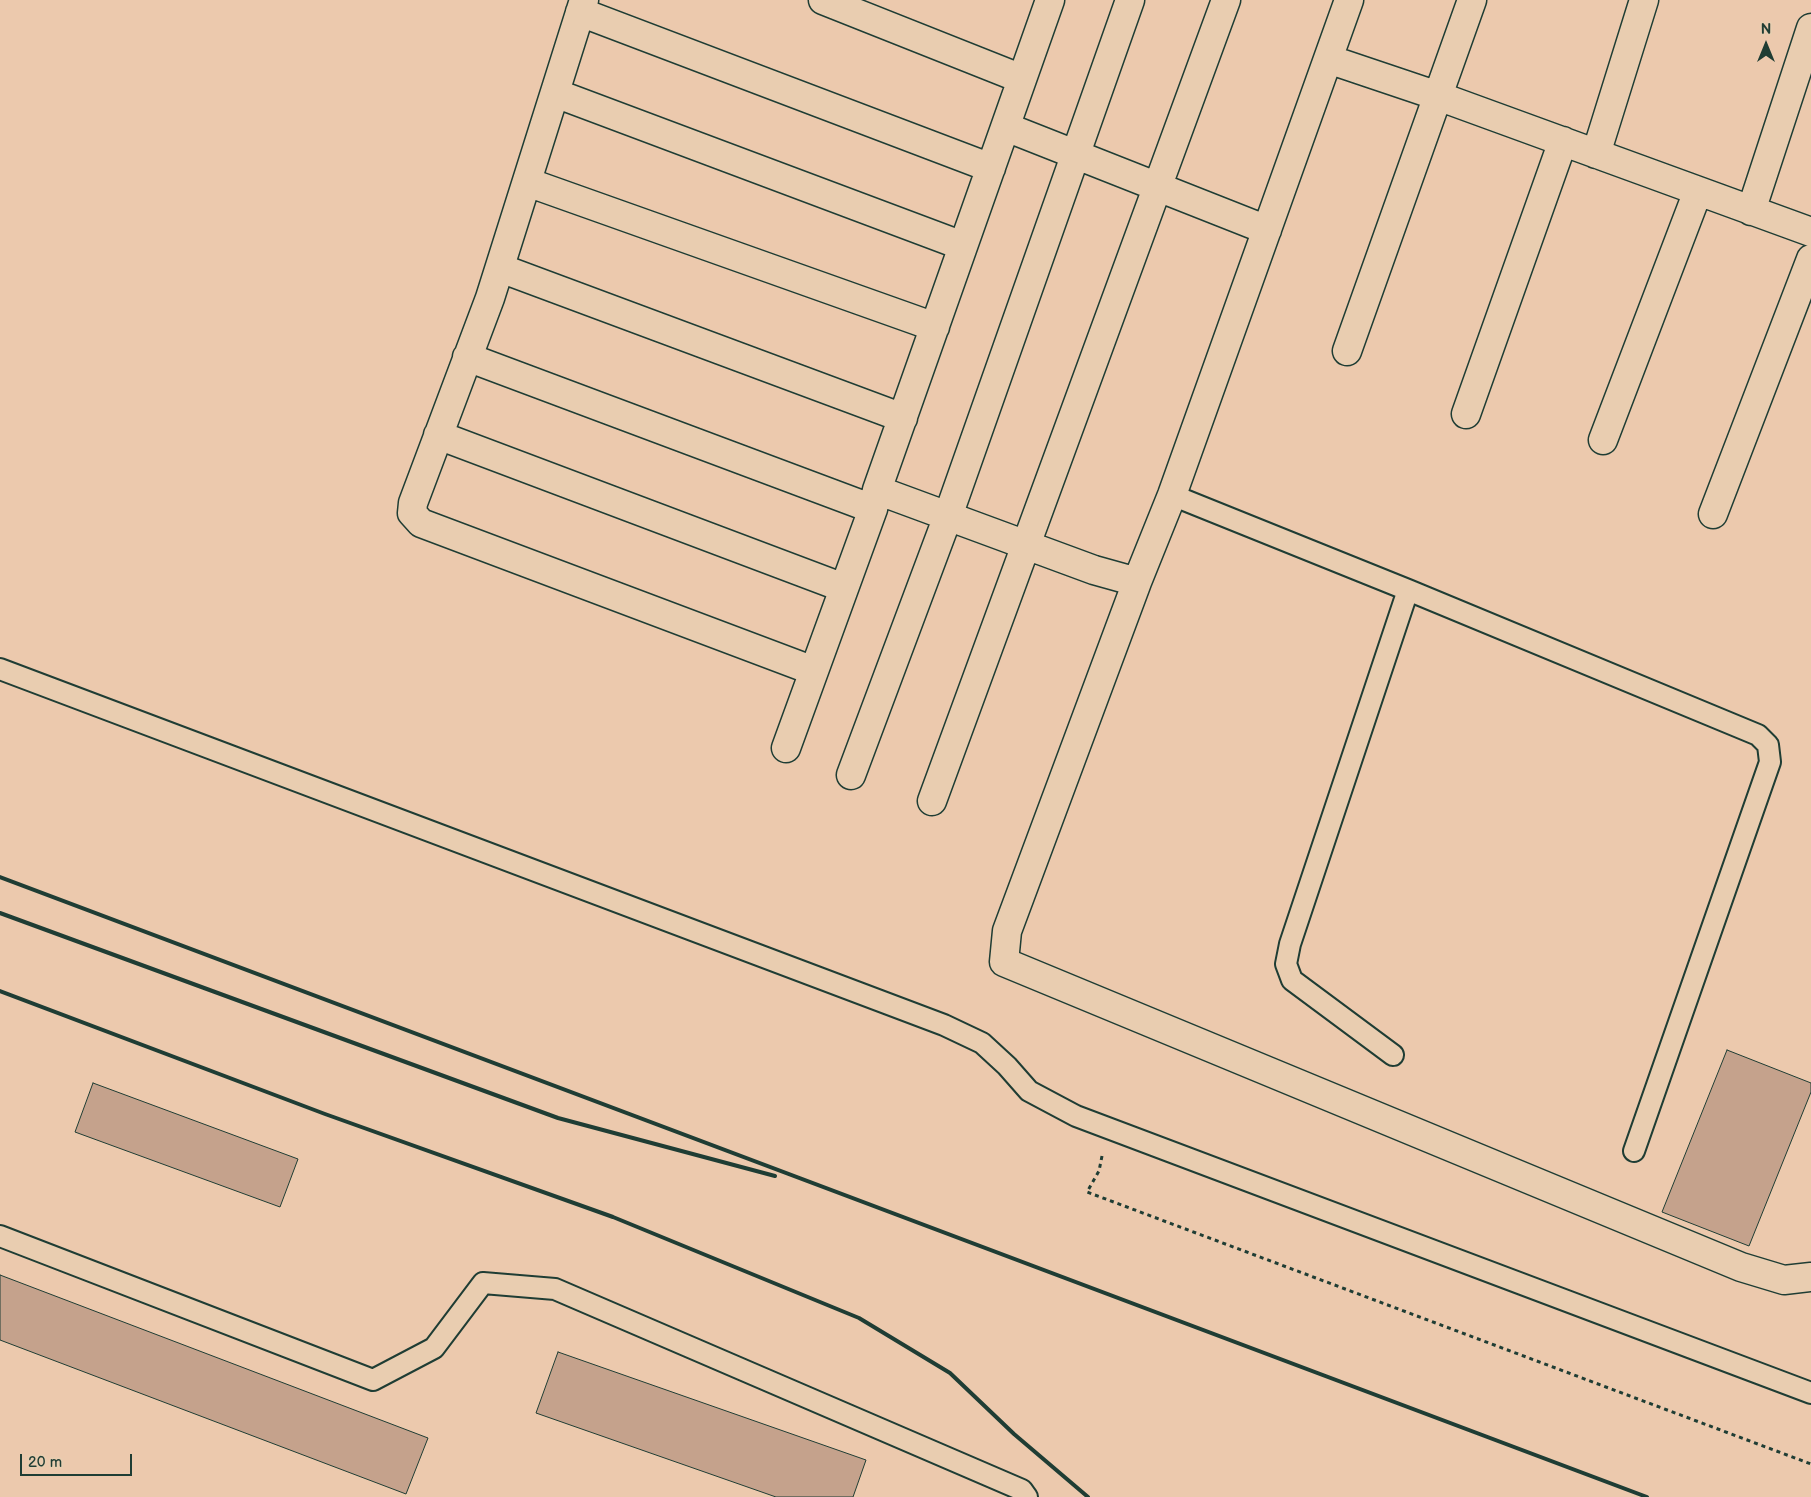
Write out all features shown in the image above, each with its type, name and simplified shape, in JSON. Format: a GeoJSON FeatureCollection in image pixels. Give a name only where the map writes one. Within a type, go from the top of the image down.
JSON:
{"type":"FeatureCollection","features":[{"type":"Feature","properties":{"kind":"street"},"geometry":{"type":"LineString","coordinates":[[823,0],[1022,79]]}},
{"type":"Feature","properties":{"kind":"street"},"geometry":{"type":"LineString","coordinates":[[786,748],[1050,0]]}},
{"type":"Feature","properties":{"kind":"street"},"geometry":{"type":"LineString","coordinates":[[851,775],[948,516],[1130,0]]}},
{"type":"Feature","properties":{"kind":"street"},"geometry":{"type":"LineString","coordinates":[[932,802],[1226,0]]}},
{"type":"Feature","properties":{"kind":"street"},"geometry":{"type":"LineString","coordinates":[[1349,0],[1172,495],[1137,582],[1007,930],[1004,962],[1741,1266],[1784,1280],[1811,1277]]}},
{"type":"Feature","properties":{"kind":"street"},"geometry":{"type":"LineString","coordinates":[[1347,351],[1472,0]]}},
{"type":"Feature","properties":{"kind":"street"},"geometry":{"type":"LineString","coordinates":[[1596,154],[1644,0]]}},
{"type":"Feature","properties":{"kind":"street"},"geometry":{"type":"LineString","coordinates":[[814,670],[421,523],[412,513],[413,503],[500,268],[582,6],[991,168]]}},
{"type":"Feature","properties":{"kind":"street"},"geometry":{"type":"LineString","coordinates":[[1751,211],[1811,28]]}},
{"type":"Feature","properties":{"kind":"street"},"geometry":{"type":"LineString","coordinates":[[1328,59],[1438,96],[1811,232]]}},
{"type":"Feature","properties":{"kind":"street"},"geometry":{"type":"LineString","coordinates":[[555,93],[963,246]]}},
{"type":"Feature","properties":{"kind":"street"},"geometry":{"type":"LineString","coordinates":[[1006,127],[1267,230]]}},
{"type":"Feature","properties":{"kind":"street"},"geometry":{"type":"LineString","coordinates":[[1466,414],[1562,141]]}},
{"type":"Feature","properties":{"kind":"street"},"geometry":{"type":"LineString","coordinates":[[527,182],[935,327]]}},
{"type":"Feature","properties":{"kind":"street"},"geometry":{"type":"LineString","coordinates":[[1603,440],[1698,191]]}},
{"type":"Feature","properties":{"kind":"street"},"geometry":{"type":"LineString","coordinates":[[1713,514],[1811,259]]}},
{"type":"Feature","properties":{"kind":"street"},"geometry":{"type":"LineString","coordinates":[[500,268],[903,418]]}},
{"type":"Feature","properties":{"kind":"street"},"geometry":{"type":"LineString","coordinates":[[467,357],[875,500],[948,516],[1094,570],[1137,582]]}},
{"type":"Feature","properties":{"kind":"street"},"geometry":{"type":"LineString","coordinates":[[438,435],[844,588]]}},
{"type":"Feature","properties":{"kind":"lane"},"geometry":{"type":"LineString","coordinates":[[1172,495],[1408,590],[1758,735],[1768,745],[1770,762],[1634,1151]]}},
{"type":"Feature","properties":{"kind":"lane"},"geometry":{"type":"LineString","coordinates":[[1393,1055],[1292,980],[1286,964],[1290,944],[1408,590]]}},
{"type":"Feature","properties":{"kind":"lane"},"geometry":{"type":"LineString","coordinates":[[0,669],[944,1025],[982,1043],[1007,1066],[1029,1091],[1076,1116],[1811,1393]]}},
{"type":"Feature","properties":{"kind":"lane"},"geometry":{"type":"LineString","coordinates":[[0,1236],[373,1380],[434,1348],[484,1283],[555,1289],[1022,1490],[1027,1497]]}},
{"type":"Feature","properties":{"kind":"path"},"geometry":{"type":"LineString","coordinates":[[1108,1128],[1099,1171],[1087,1192],[1811,1464]]}},
{"type":"Feature","properties":{"kind":"building"},"geometry":{"type":"Polygon","coordinates":[[[1727,1050],[1811,1083],[1811,1092],[1749,1246],[1662,1212],[1727,1050]]]}},
{"type":"Feature","properties":{"kind":"building"},"geometry":{"type":"Polygon","coordinates":[[[93,1083],[298,1159],[280,1207],[75,1132],[93,1083]]]}},
{"type":"Feature","properties":{"kind":"building"},"geometry":{"type":"Polygon","coordinates":[[[0,1275],[428,1438],[406,1494],[0,1340],[0,1275]]]}},
{"type":"Feature","properties":{"kind":"building"},"geometry":{"type":"Polygon","coordinates":[[[558,1352],[866,1460],[853,1497],[776,1497],[536,1413],[558,1352]]]}},
{"type":"Feature","properties":{"kind":"railway"},"geometry":{"type":"LineString","coordinates":[[0,877],[1647,1497]]}},
{"type":"Feature","properties":{"kind":"railway"},"geometry":{"type":"LineString","coordinates":[[0,913],[558,1118],[775,1176]]}},
{"type":"Feature","properties":{"kind":"railway"},"geometry":{"type":"LineString","coordinates":[[0,991],[325,1114],[613,1217],[859,1318],[950,1373],[1014,1434],[1088,1497]]}}]}
